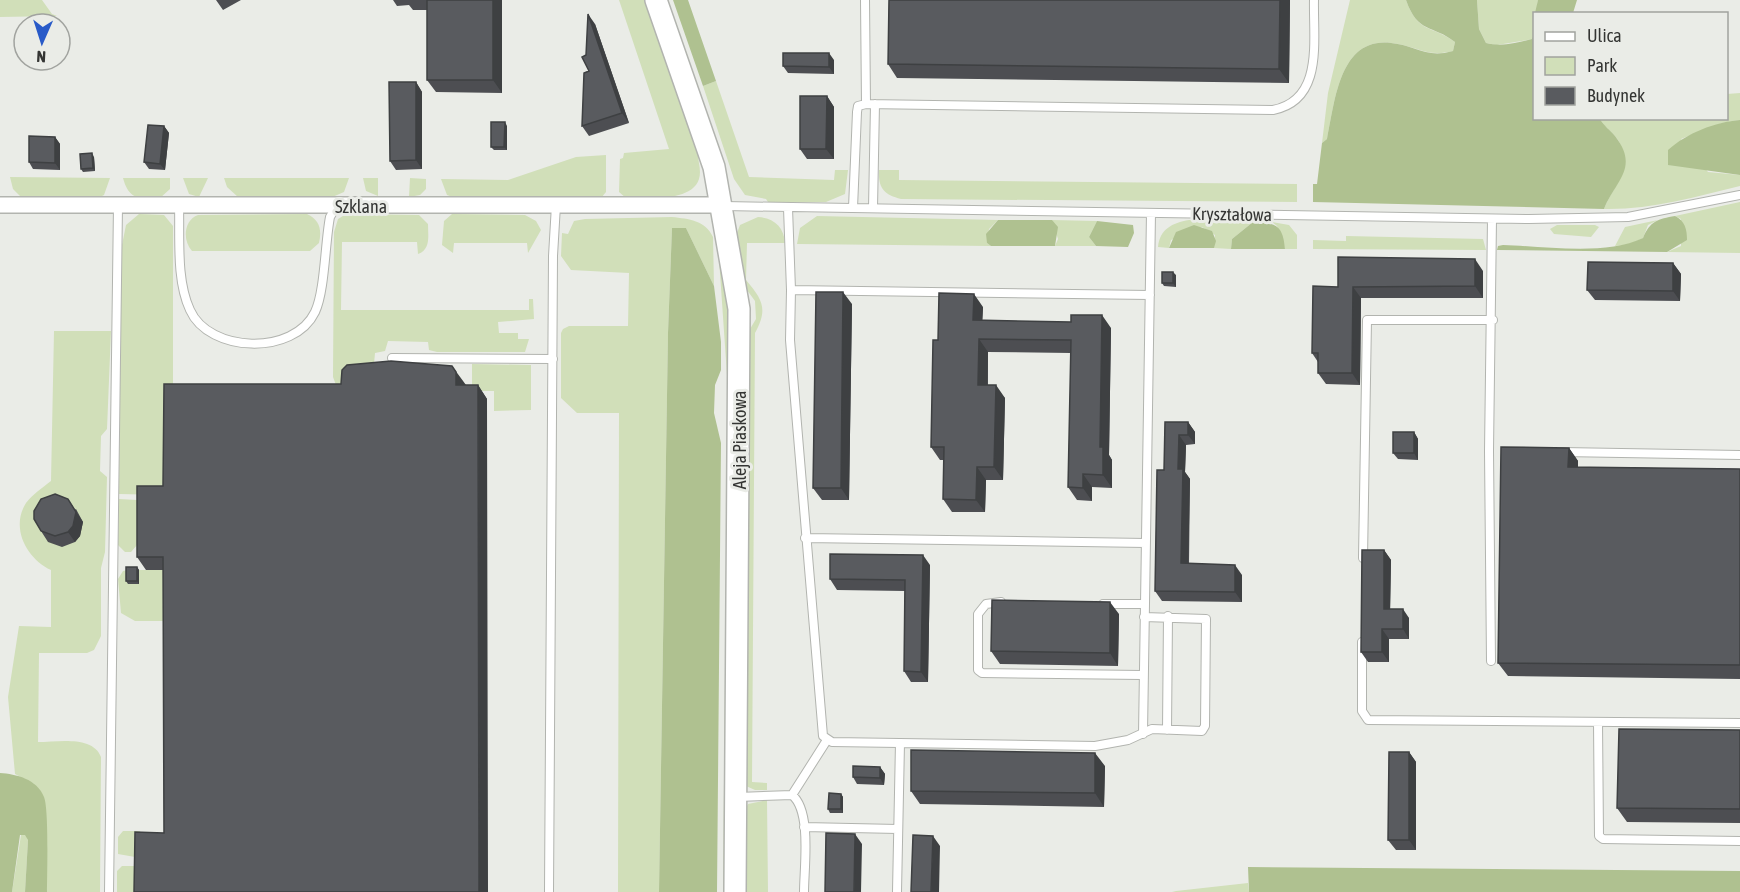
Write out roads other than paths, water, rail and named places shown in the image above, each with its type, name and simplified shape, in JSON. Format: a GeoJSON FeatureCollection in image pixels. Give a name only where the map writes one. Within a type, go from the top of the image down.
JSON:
{"type":"FeatureCollection","features":[{"type":"Feature","properties":{"kind":"main road","name":"Aleja Piaskowa"},"geometry":{"type":"LineString","coordinates":[[656,0],[710,152],[722,206],[739,309],[735,892]]}},
{"type":"Feature","properties":{"kind":"street","name":"Szklana"},"geometry":{"type":"LineString","coordinates":[[0,206],[722,206]]}},
{"type":"Feature","properties":{"kind":"lane"},"geometry":{"type":"LineString","coordinates":[[865,0],[866,104]]}},
{"type":"Feature","properties":{"kind":"lane"},"geometry":{"type":"LineString","coordinates":[[853,208],[858,106],[875,104],[1273,110],[1287,107],[1302,96],[1310,79],[1314,0]]}},
{"type":"Feature","properties":{"kind":"lane"},"geometry":{"type":"LineString","coordinates":[[873,208],[875,104]]}},
{"type":"Feature","properties":{"kind":"lane","name":"Kryształowa"},"geometry":{"type":"LineString","coordinates":[[722,206],[1492,219],[1628,216],[1740,195]]}},
{"type":"Feature","properties":{"kind":"lane"},"geometry":{"type":"LineString","coordinates":[[109,892],[118,205]]}},
{"type":"Feature","properties":{"kind":"lane"},"geometry":{"type":"LineString","coordinates":[[549,892],[556,205]]}},
{"type":"Feature","properties":{"kind":"lane"},"geometry":{"type":"LineString","coordinates":[[179,206],[183,288],[190,312],[206,329],[223,339],[247,344],[275,341],[296,333],[315,313],[330,217],[336,207]]}},
{"type":"Feature","properties":{"kind":"lane"},"geometry":{"type":"LineString","coordinates":[[788,208],[792,290],[790,340],[821,727],[827,740]]}},
{"type":"Feature","properties":{"kind":"lane"},"geometry":{"type":"LineString","coordinates":[[1143,734],[1142,675],[1151,213]]}},
{"type":"Feature","properties":{"kind":"lane"},"geometry":{"type":"LineString","coordinates":[[1491,661],[1489,451],[1492,219]]}},
{"type":"Feature","properties":{"kind":"lane"},"geometry":{"type":"LineString","coordinates":[[792,290],[1150,295]]}},
{"type":"Feature","properties":{"kind":"lane"},"geometry":{"type":"LineString","coordinates":[[1363,572],[1367,320],[1492,320]]}},
{"type":"Feature","properties":{"kind":"lane"},"geometry":{"type":"LineString","coordinates":[[392,358],[553,359]]}},
{"type":"Feature","properties":{"kind":"lane"},"geometry":{"type":"LineString","coordinates":[[1489,451],[1501,452]]}},
{"type":"Feature","properties":{"kind":"lane"},"geometry":{"type":"LineString","coordinates":[[1549,452],[1740,455]]}},
{"type":"Feature","properties":{"kind":"lane"},"geometry":{"type":"LineString","coordinates":[[805,537],[1146,543]]}},
{"type":"Feature","properties":{"kind":"lane"},"geometry":{"type":"LineString","coordinates":[[1007,602],[990,602],[978,614],[979,671],[1142,675]]}},
{"type":"Feature","properties":{"kind":"lane"},"geometry":{"type":"LineString","coordinates":[[1098,604],[1144,604]]}},
{"type":"Feature","properties":{"kind":"lane"},"geometry":{"type":"LineString","coordinates":[[827,740],[1095,746],[1128,741],[1152,729],[1204,729],[1207,628],[1205,617],[1144,616]]}},
{"type":"Feature","properties":{"kind":"lane"},"geometry":{"type":"LineString","coordinates":[[1167,730],[1168,616]]}},
{"type":"Feature","properties":{"kind":"lane"},"geometry":{"type":"LineString","coordinates":[[1362,631],[1362,711],[1368,720],[1740,723]]}},
{"type":"Feature","properties":{"kind":"lane"},"geometry":{"type":"LineString","coordinates":[[1598,722],[1599,836],[1603,839],[1740,841]]}},
{"type":"Feature","properties":{"kind":"lane"},"geometry":{"type":"LineString","coordinates":[[792,795],[827,740]]}},
{"type":"Feature","properties":{"kind":"lane"},"geometry":{"type":"LineString","coordinates":[[897,892],[900,743]]}},
{"type":"Feature","properties":{"kind":"lane"},"geometry":{"type":"LineString","coordinates":[[735,797],[792,795]]}},
{"type":"Feature","properties":{"kind":"lane"},"geometry":{"type":"LineString","coordinates":[[792,795],[801,806],[804,827],[804,892]]}},
{"type":"Feature","properties":{"kind":"lane"},"geometry":{"type":"LineString","coordinates":[[804,827],[898,829]]}}]}
